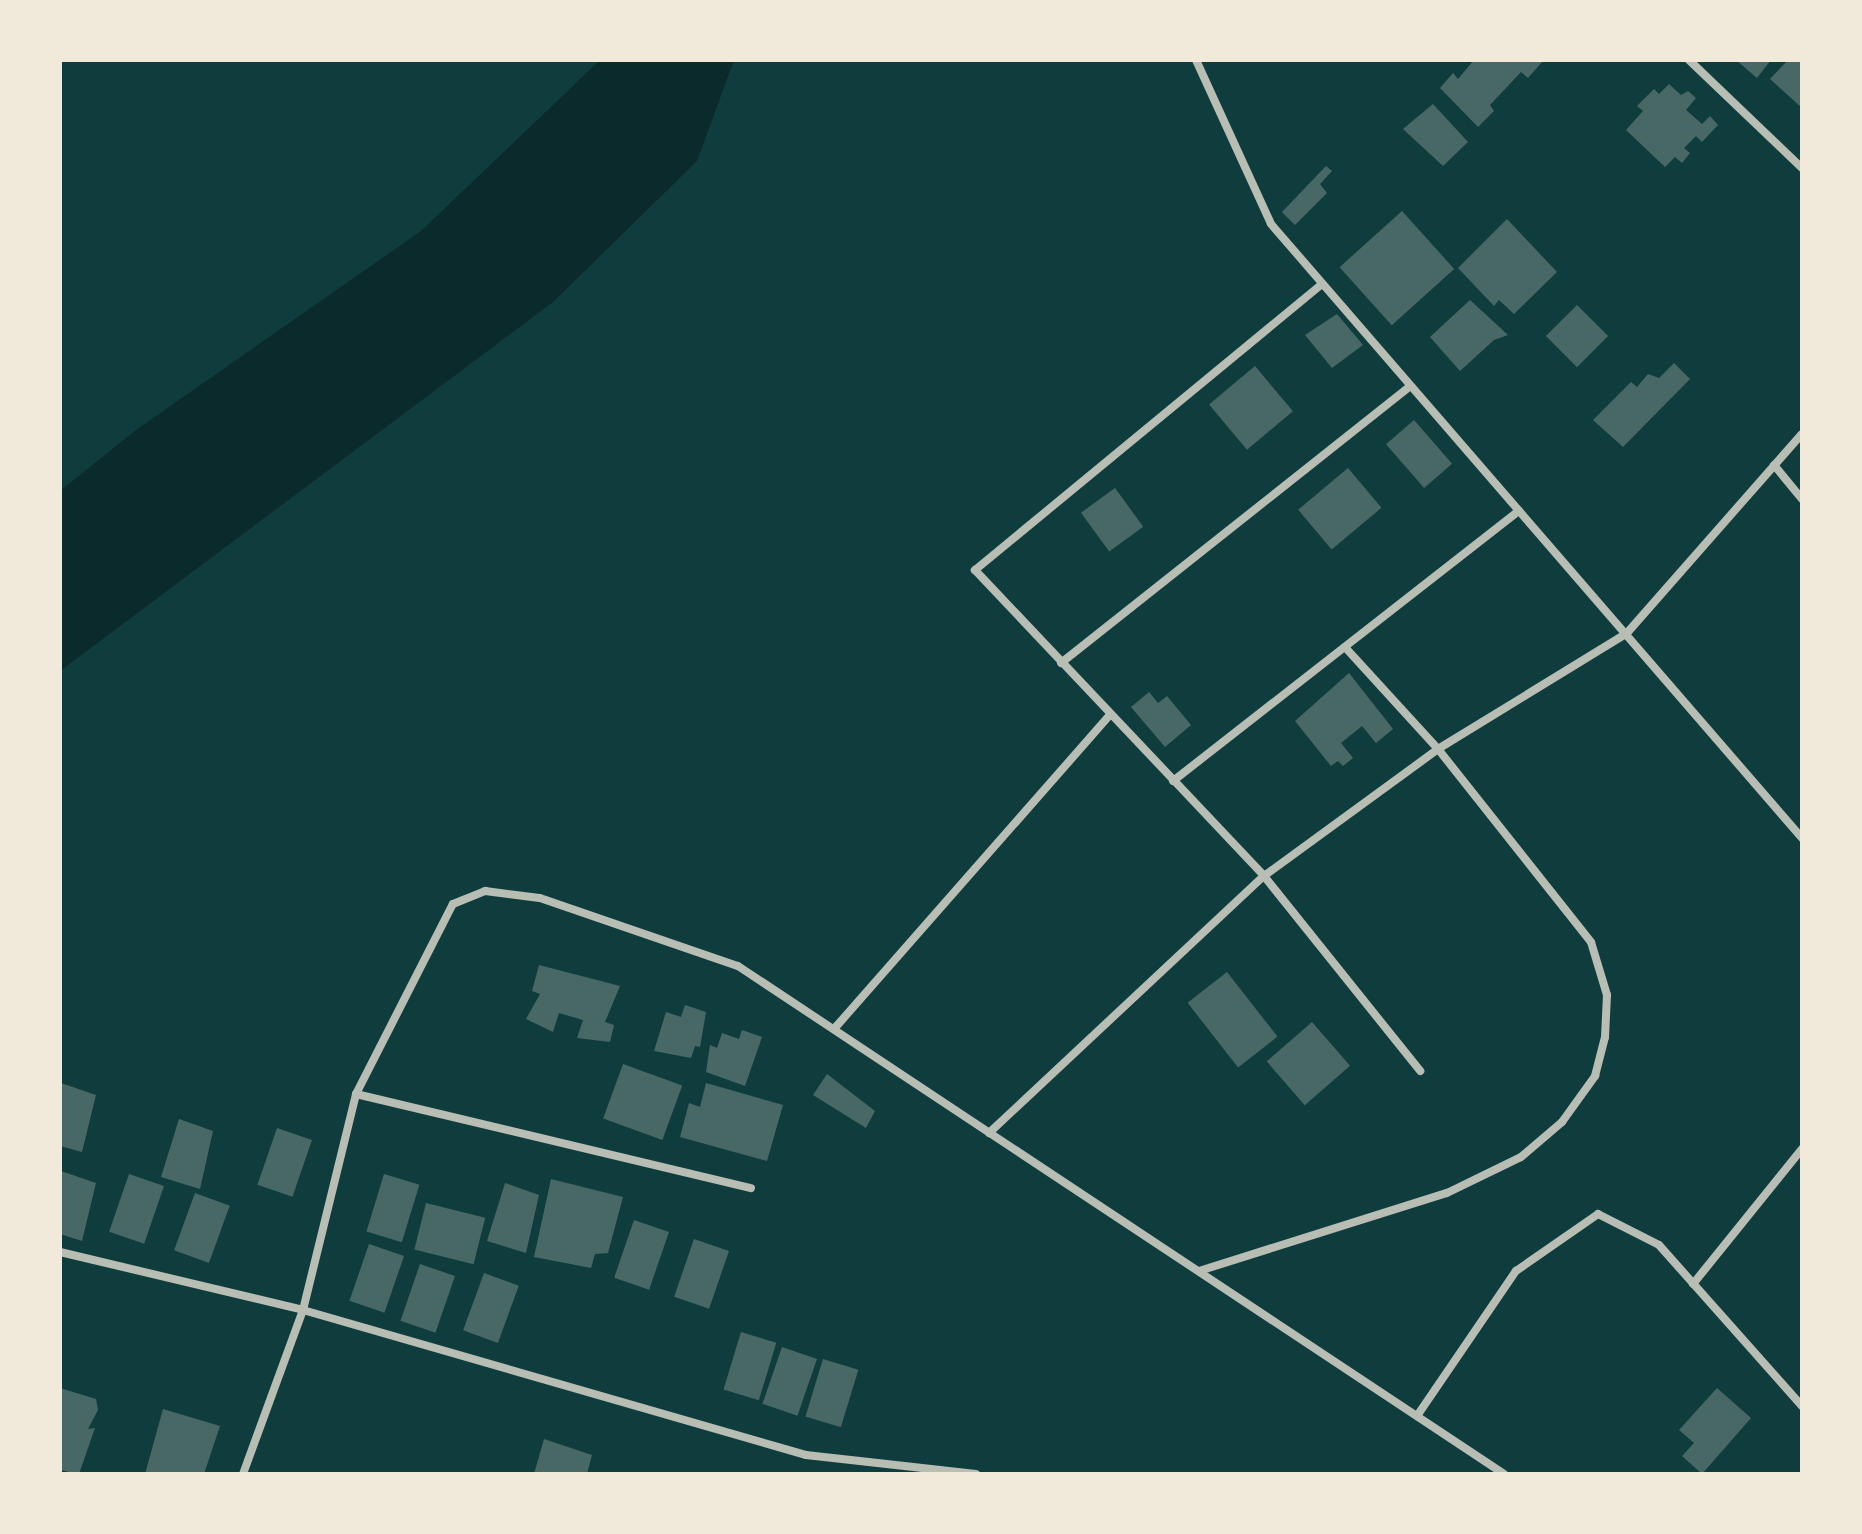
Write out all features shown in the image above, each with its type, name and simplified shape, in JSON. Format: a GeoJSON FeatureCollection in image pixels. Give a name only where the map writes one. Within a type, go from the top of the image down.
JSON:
{"type":"FeatureCollection","features":[{"type":"Feature","properties":{"kind":"street"},"geometry":{"type":"LineString","coordinates":[[1196,60],[1271,224],[1802,838]]}},
{"type":"Feature","properties":{"kind":"street"},"geometry":{"type":"LineString","coordinates":[[1689,60],[1802,168]]}},
{"type":"Feature","properties":{"kind":"street"},"geometry":{"type":"LineString","coordinates":[[1322,284],[975,570],[1109,716],[1264,876],[1420,1071]]}},
{"type":"Feature","properties":{"kind":"street"},"geometry":{"type":"LineString","coordinates":[[1061,663],[1411,386]]}},
{"type":"Feature","properties":{"kind":"street"},"geometry":{"type":"LineString","coordinates":[[989,1133],[1264,876],[1438,749],[1627,633],[1802,434]]}},
{"type":"Feature","properties":{"kind":"street"},"geometry":{"type":"LineString","coordinates":[[1774,465],[1802,499]]}},
{"type":"Feature","properties":{"kind":"street"},"geometry":{"type":"LineString","coordinates":[[1173,781],[1519,511]]}},
{"type":"Feature","properties":{"kind":"street"},"geometry":{"type":"LineString","coordinates":[[1199,1271],[1447,1193],[1521,1157],[1562,1122],[1595,1076],[1605,1037],[1607,995],[1591,942],[1438,749],[1345,647]]}},
{"type":"Feature","properties":{"kind":"street"},"geometry":{"type":"LineString","coordinates":[[834,1029],[1109,716]]}},
{"type":"Feature","properties":{"kind":"street"},"geometry":{"type":"LineString","coordinates":[[243,1474],[303,1310],[356,1094],[453,904],[485,891],[540,898],[738,966],[1504,1474]]}},
{"type":"Feature","properties":{"kind":"street"},"geometry":{"type":"LineString","coordinates":[[356,1094],[751,1188]]}},
{"type":"Feature","properties":{"kind":"street"},"geometry":{"type":"LineString","coordinates":[[1693,1284],[1802,1149]]}},
{"type":"Feature","properties":{"kind":"street"},"geometry":{"type":"LineString","coordinates":[[1417,1416],[1516,1271],[1598,1214],[1659,1245],[1802,1406]]}},
{"type":"Feature","properties":{"kind":"street"},"geometry":{"type":"LineString","coordinates":[[60,1252],[303,1310],[806,1455],[976,1474]]}},
{"type":"Feature","properties":{"kind":"water"},"geometry":{"type":"Polygon","coordinates":[[[600,60],[734,60],[697,161],[553,302],[60,671],[60,491],[136,430],[421,231],[600,60]]]}},
{"type":"Feature","properties":{"kind":"building"},"geometry":{"type":"Polygon","coordinates":[[[1474,60],[1542,62],[1528,78],[1521,72],[1490,105],[1494,111],[1478,127],[1440,88],[1453,73],[1458,79],[1474,60]]]}},
{"type":"Feature","properties":{"kind":"building"},"geometry":{"type":"Polygon","coordinates":[[[1736,60],[1771,60],[1757,78],[1736,60]]]}},
{"type":"Feature","properties":{"kind":"building"},"geometry":{"type":"Polygon","coordinates":[[[1788,60],[1802,60],[1802,108],[1770,79],[1788,60]]]}},
{"type":"Feature","properties":{"kind":"building"},"geometry":{"type":"Polygon","coordinates":[[[1669,84],[1681,95],[1688,91],[1696,98],[1686,110],[1702,124],[1710,116],[1718,125],[1702,142],[1696,136],[1684,148],[1690,153],[1682,163],[1675,157],[1665,167],[1626,130],[1643,111],[1637,106],[1654,89],[1659,94],[1669,84]]]}},
{"type":"Feature","properties":{"kind":"building"},"geometry":{"type":"Polygon","coordinates":[[[1433,104],[1468,142],[1443,166],[1403,129],[1433,104]]]}},
{"type":"Feature","properties":{"kind":"building"},"geometry":{"type":"Polygon","coordinates":[[[1326,166],[1332,171],[1320,184],[1327,193],[1295,225],[1282,212],[1326,166]]]}},
{"type":"Feature","properties":{"kind":"building"},"geometry":{"type":"Polygon","coordinates":[[[1402,211],[1454,269],[1392,325],[1340,267],[1402,211]]]}},
{"type":"Feature","properties":{"kind":"building"},"geometry":{"type":"Polygon","coordinates":[[[1507,219],[1557,272],[1514,314],[1499,300],[1494,306],[1458,268],[1507,219]]]}},
{"type":"Feature","properties":{"kind":"building"},"geometry":{"type":"Polygon","coordinates":[[[1470,300],[1508,335],[1494,340],[1460,371],[1430,337],[1470,300]]]}},
{"type":"Feature","properties":{"kind":"building"},"geometry":{"type":"Polygon","coordinates":[[[1577,305],[1608,336],[1577,367],[1546,336],[1577,305]]]}},
{"type":"Feature","properties":{"kind":"building"},"geometry":{"type":"Polygon","coordinates":[[[1337,314],[1363,345],[1332,368],[1305,335],[1337,314]]]}},
{"type":"Feature","properties":{"kind":"building"},"geometry":{"type":"Polygon","coordinates":[[[1674,363],[1690,379],[1623,447],[1593,420],[1631,382],[1637,387],[1648,374],[1659,378],[1674,363]]]}},
{"type":"Feature","properties":{"kind":"building"},"geometry":{"type":"Polygon","coordinates":[[[1255,366],[1293,411],[1247,450],[1209,405],[1255,366]]]}},
{"type":"Feature","properties":{"kind":"building"},"geometry":{"type":"Polygon","coordinates":[[[1414,420],[1452,464],[1424,488],[1386,444],[1414,420]]]}},
{"type":"Feature","properties":{"kind":"building"},"geometry":{"type":"Polygon","coordinates":[[[1348,468],[1381,508],[1332,550],[1298,510],[1348,468]]]}},
{"type":"Feature","properties":{"kind":"building"},"geometry":{"type":"Polygon","coordinates":[[[1115,488],[1143,527],[1109,552],[1081,513],[1115,488]]]}},
{"type":"Feature","properties":{"kind":"building"},"geometry":{"type":"Polygon","coordinates":[[[1349,673],[1393,729],[1376,743],[1362,726],[1341,743],[1353,758],[1343,766],[1338,761],[1331,766],[1295,721],[1349,673]]]}},
{"type":"Feature","properties":{"kind":"building"},"geometry":{"type":"Polygon","coordinates":[[[1149,692],[1158,703],[1167,696],[1191,725],[1165,747],[1131,707],[1149,692]]]}},
{"type":"Feature","properties":{"kind":"building"},"geometry":{"type":"Polygon","coordinates":[[[539,965],[620,986],[605,1022],[614,1025],[610,1042],[577,1038],[583,1020],[559,1013],[553,1032],[526,1019],[540,994],[532,991],[539,965]]]}},
{"type":"Feature","properties":{"kind":"building"},"geometry":{"type":"Polygon","coordinates":[[[1227,972],[1277,1037],[1238,1067],[1188,1003],[1227,972]]]}},
{"type":"Feature","properties":{"kind":"building"},"geometry":{"type":"Polygon","coordinates":[[[685,1005],[706,1012],[700,1047],[695,1046],[691,1058],[654,1051],[666,1012],[681,1017],[685,1005]]]}},
{"type":"Feature","properties":{"kind":"building"},"geometry":{"type":"Polygon","coordinates":[[[1312,1022],[1350,1066],[1305,1105],[1267,1061],[1312,1022]]]}},
{"type":"Feature","properties":{"kind":"building"},"geometry":{"type":"Polygon","coordinates":[[[742,1030],[762,1037],[745,1086],[706,1072],[710,1045],[717,1048],[722,1033],[739,1039],[742,1030]]]}},
{"type":"Feature","properties":{"kind":"building"},"geometry":{"type":"Polygon","coordinates":[[[623,1064],[682,1086],[662,1140],[603,1119],[623,1064]]]}},
{"type":"Feature","properties":{"kind":"building"},"geometry":{"type":"Polygon","coordinates":[[[827,1074],[875,1111],[866,1128],[813,1095],[827,1074]]]}},
{"type":"Feature","properties":{"kind":"building"},"geometry":{"type":"Polygon","coordinates":[[[61,1083],[96,1095],[82,1152],[60,1146],[61,1083]]]}},
{"type":"Feature","properties":{"kind":"building"},"geometry":{"type":"Polygon","coordinates":[[[706,1083],[783,1105],[767,1161],[680,1137],[689,1103],[700,1107],[706,1083]]]}},
{"type":"Feature","properties":{"kind":"building"},"geometry":{"type":"Polygon","coordinates":[[[179,1119],[213,1131],[200,1189],[161,1177],[179,1119]]]}},
{"type":"Feature","properties":{"kind":"building"},"geometry":{"type":"Polygon","coordinates":[[[277,1128],[312,1140],[292,1197],[257,1185],[277,1128]]]}},
{"type":"Feature","properties":{"kind":"building"},"geometry":{"type":"Polygon","coordinates":[[[61,1171],[96,1183],[82,1241],[60,1234],[61,1171]]]}},
{"type":"Feature","properties":{"kind":"building"},"geometry":{"type":"Polygon","coordinates":[[[129,1174],[164,1186],[144,1244],[109,1232],[129,1174]]]}},
{"type":"Feature","properties":{"kind":"building"},"geometry":{"type":"Polygon","coordinates":[[[384,1174],[419,1185],[402,1242],[366,1231],[384,1174]]]}},
{"type":"Feature","properties":{"kind":"building"},"geometry":{"type":"Polygon","coordinates":[[[551,1179],[623,1197],[608,1253],[595,1254],[591,1268],[534,1257],[551,1179]]]}},
{"type":"Feature","properties":{"kind":"building"},"geometry":{"type":"Polygon","coordinates":[[[505,1183],[539,1195],[526,1253],[487,1241],[505,1183]]]}},
{"type":"Feature","properties":{"kind":"building"},"geometry":{"type":"Polygon","coordinates":[[[195,1193],[230,1206],[209,1263],[174,1250],[195,1193]]]}},
{"type":"Feature","properties":{"kind":"building"},"geometry":{"type":"Polygon","coordinates":[[[426,1203],[485,1218],[474,1264],[414,1250],[426,1203]]]}},
{"type":"Feature","properties":{"kind":"building"},"geometry":{"type":"Polygon","coordinates":[[[634,1220],[669,1232],[649,1290],[614,1278],[634,1220]]]}},
{"type":"Feature","properties":{"kind":"building"},"geometry":{"type":"Polygon","coordinates":[[[694,1239],[729,1251],[709,1309],[674,1297],[694,1239]]]}},
{"type":"Feature","properties":{"kind":"building"},"geometry":{"type":"Polygon","coordinates":[[[369,1244],[404,1256],[384,1313],[349,1301],[369,1244]]]}},
{"type":"Feature","properties":{"kind":"building"},"geometry":{"type":"Polygon","coordinates":[[[420,1264],[455,1276],[435,1333],[400,1321],[420,1264]]]}},
{"type":"Feature","properties":{"kind":"building"},"geometry":{"type":"Polygon","coordinates":[[[484,1273],[519,1286],[498,1343],[463,1330],[484,1273]]]}},
{"type":"Feature","properties":{"kind":"building"},"geometry":{"type":"Polygon","coordinates":[[[741,1332],[776,1343],[759,1400],[723,1389],[741,1332]]]}},
{"type":"Feature","properties":{"kind":"building"},"geometry":{"type":"Polygon","coordinates":[[[782,1347],[817,1359],[797,1416],[762,1404],[782,1347]]]}},
{"type":"Feature","properties":{"kind":"building"},"geometry":{"type":"Polygon","coordinates":[[[823,1359],[858,1370],[841,1427],[805,1416],[823,1359]]]}},
{"type":"Feature","properties":{"kind":"building"},"geometry":{"type":"Polygon","coordinates":[[[60,1388],[96,1399],[98,1410],[88,1429],[95,1428],[79,1474],[60,1470],[60,1388]]]}},
{"type":"Feature","properties":{"kind":"building"},"geometry":{"type":"Polygon","coordinates":[[[1717,1388],[1751,1418],[1702,1474],[1682,1456],[1694,1443],[1679,1430],[1717,1388]]]}},
{"type":"Feature","properties":{"kind":"building"},"geometry":{"type":"Polygon","coordinates":[[[163,1409],[220,1426],[204,1474],[145,1474],[163,1409]]]}},
{"type":"Feature","properties":{"kind":"building"},"geometry":{"type":"Polygon","coordinates":[[[544,1439],[592,1455],[587,1474],[534,1474],[544,1439]]]}}]}
